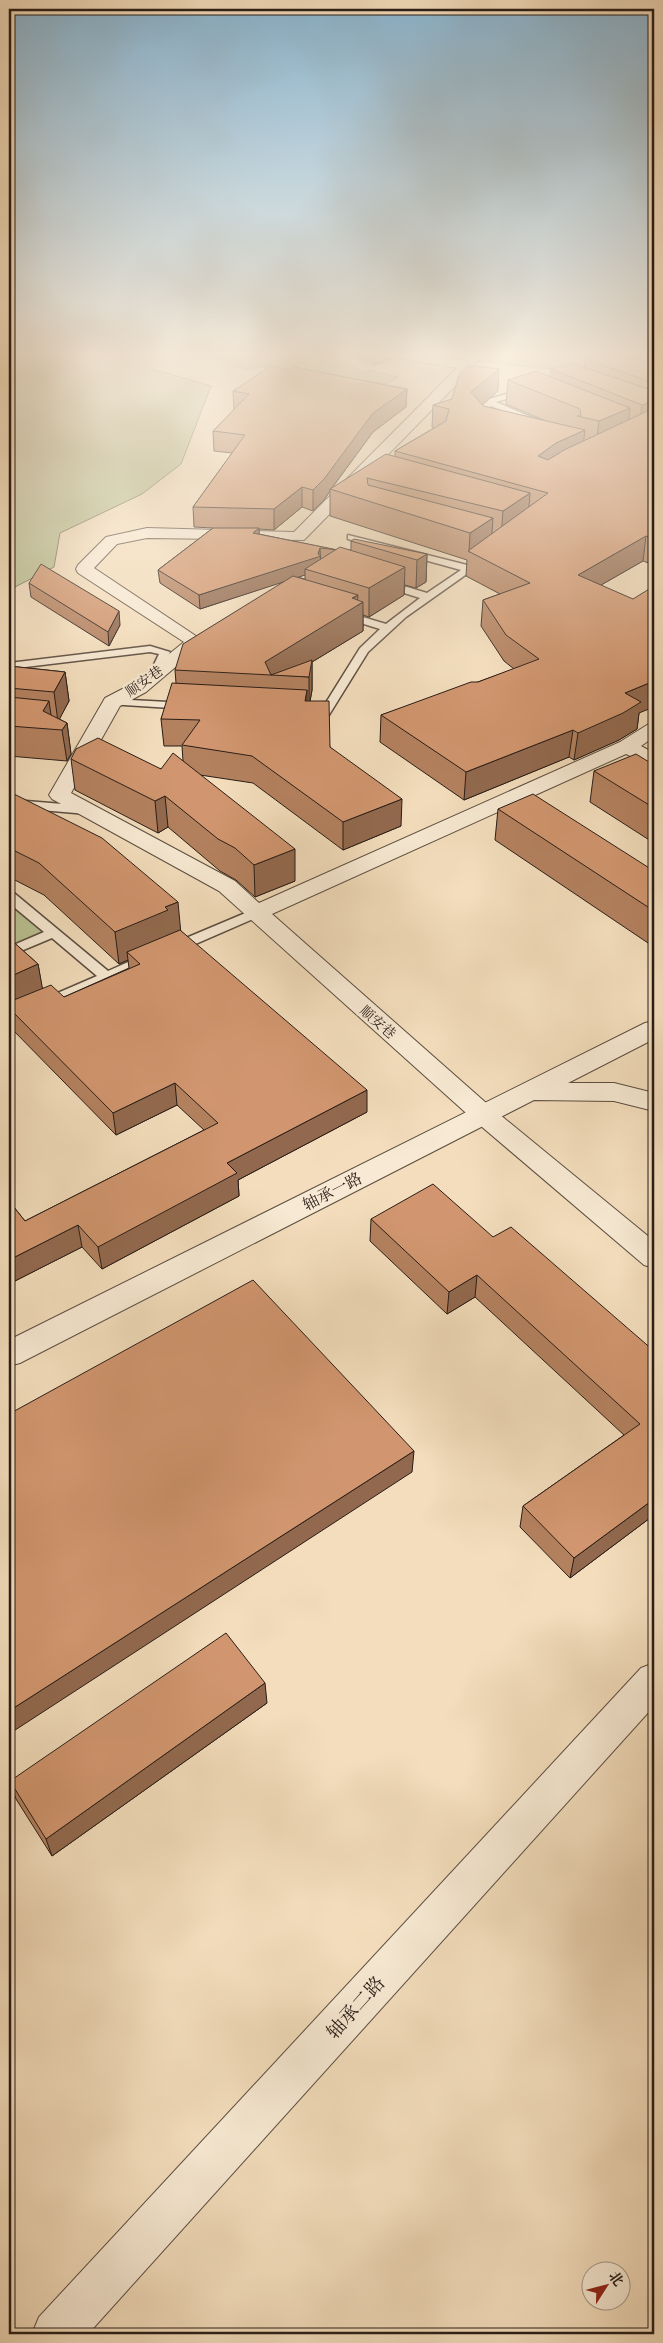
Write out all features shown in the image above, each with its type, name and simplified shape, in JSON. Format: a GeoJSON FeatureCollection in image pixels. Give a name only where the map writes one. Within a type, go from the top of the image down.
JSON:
{"type":"FeatureCollection","features":[{"type":"Feature","properties":{"kind":"street","name":"顺安巷"},"geometry":{"type":"LineString","coordinates":[[376,463],[298,537],[147,533],[112,540],[84,569],[196,642],[138,688],[112,702],[59,795],[227,886],[255,913],[484,1114],[654,1257]]}},
{"type":"Feature","properties":{"kind":"street"},"geometry":{"type":"LineString","coordinates":[[255,913],[627,746],[654,729]]}},
{"type":"Feature","properties":{"kind":"street"},"geometry":{"type":"LineString","coordinates":[[627,746],[654,761]]}},
{"type":"Feature","properties":{"kind":"street","name":"轴承一路"},"geometry":{"type":"LineString","coordinates":[[9,1354],[528,1092],[648,1040]]}},
{"type":"Feature","properties":{"kind":"street"},"geometry":{"type":"LineString","coordinates":[[528,1092],[614,1092],[654,1102]]}},
{"type":"Feature","properties":{"kind":"street","name":"轴承二路"},"geometry":{"type":"LineString","coordinates":[[56,2334],[654,1680]]}},
{"type":"Feature","properties":{"kind":"lane"},"geometry":{"type":"LineString","coordinates":[[351,537],[469,569]]}},
{"type":"Feature","properties":{"kind":"lane"},"geometry":{"type":"LineString","coordinates":[[296,711],[325,713],[364,650],[402,615],[489,554]]}},
{"type":"Feature","properties":{"kind":"lane"},"geometry":{"type":"LineString","coordinates":[[376,581],[428,597]]}},
{"type":"Feature","properties":{"kind":"lane"},"geometry":{"type":"LineString","coordinates":[[334,612],[388,628]]}},
{"type":"Feature","properties":{"kind":"lane"},"geometry":{"type":"LineString","coordinates":[[9,666],[150,649],[166,652],[155,675]]}},
{"type":"Feature","properties":{"kind":"lane"},"geometry":{"type":"LineString","coordinates":[[112,702],[199,706]]}},
{"type":"Feature","properties":{"kind":"lane"},"geometry":{"type":"LineString","coordinates":[[10,805],[87,810]]}},
{"type":"Feature","properties":{"kind":"lane"},"geometry":{"type":"LineString","coordinates":[[9,896],[107,976]]}},
{"type":"Feature","properties":{"kind":"lane"},"geometry":{"type":"LineString","coordinates":[[9,1019],[255,913]]}},
{"type":"Feature","properties":{"kind":"lane"},"geometry":{"type":"LineString","coordinates":[[9,952],[53,933]]}},
{"type":"Feature","properties":{"kind":"green space"},"geometry":{"type":"Polygon","coordinates":[[[9,463],[181,463],[142,494],[60,533],[54,567],[9,590],[9,463]]]}},
{"type":"Feature","properties":{"kind":"green space"},"geometry":{"type":"Polygon","coordinates":[[[9,896],[53,933],[9,952],[9,896]]]}},
{"type":"Feature","properties":{"kind":"building"},"geometry":{"type":"Polygon","coordinates":[[[225,463],[336,463],[313,490],[302,487],[274,509],[193,507],[225,463]]]}},
{"type":"Feature","properties":{"kind":"building"},"geometry":{"type":"Polygon","coordinates":[[[371,463],[420,463],[530,493],[503,511],[367,478],[368,485],[493,518],[470,533],[330,489],[371,463]]]}},
{"type":"Feature","properties":{"kind":"building"},"geometry":{"type":"Polygon","coordinates":[[[440,463],[654,463],[654,511],[652,513],[654,513],[654,539],[646,536],[578,575],[633,599],[654,586],[654,681],[625,693],[641,702],[623,713],[578,733],[573,730],[466,772],[381,715],[539,659],[506,635],[483,600],[530,583],[468,551],[548,493],[440,463]]]}},
{"type":"Feature","properties":{"kind":"building"},"geometry":{"type":"Polygon","coordinates":[[[213,528],[259,528],[253,533],[338,550],[320,548],[318,554],[321,556],[199,595],[158,570],[213,528]]]}},
{"type":"Feature","properties":{"kind":"building"},"geometry":{"type":"Polygon","coordinates":[[[354,539],[427,554],[417,560],[351,541],[354,539]]]}},
{"type":"Feature","properties":{"kind":"building"},"geometry":{"type":"Polygon","coordinates":[[[340,547],[405,567],[369,588],[305,569],[340,547]]]}},
{"type":"Feature","properties":{"kind":"building"},"geometry":{"type":"Polygon","coordinates":[[[41,564],[119,611],[108,632],[29,583],[41,564]]]}},
{"type":"Feature","properties":{"kind":"building"},"geometry":{"type":"Polygon","coordinates":[[[293,576],[358,595],[352,598],[363,602],[265,662],[271,675],[312,660],[309,677],[175,670],[183,644],[293,576]]]}},
{"type":"Feature","properties":{"kind":"building"},"geometry":{"type":"Polygon","coordinates":[[[9,666],[65,672],[54,692],[9,688],[9,666]]]}},
{"type":"Feature","properties":{"kind":"building"},"geometry":{"type":"Polygon","coordinates":[[[172,683],[307,690],[305,701],[329,701],[330,747],[402,799],[343,822],[252,756],[182,745],[200,720],[161,719],[172,683]]]}},
{"type":"Feature","properties":{"kind":"building"},"geometry":{"type":"Polygon","coordinates":[[[9,697],[49,701],[43,711],[67,723],[62,730],[9,726],[9,697]]]}},
{"type":"Feature","properties":{"kind":"building"},"geometry":{"type":"Polygon","coordinates":[[[98,738],[161,769],[173,753],[295,849],[254,865],[235,848],[218,839],[165,796],[155,801],[71,759],[76,749],[98,738]]]}},
{"type":"Feature","properties":{"kind":"building"},"geometry":{"type":"Polygon","coordinates":[[[636,754],[654,765],[654,808],[594,771],[636,754]]]}},
{"type":"Feature","properties":{"kind":"building"},"geometry":{"type":"Polygon","coordinates":[[[9,793],[102,838],[178,902],[165,907],[168,910],[115,932],[39,863],[9,848],[9,793]]]}},
{"type":"Feature","properties":{"kind":"building"},"geometry":{"type":"Polygon","coordinates":[[[533,794],[654,871],[654,911],[498,809],[533,794]]]}},
{"type":"Feature","properties":{"kind":"building"},"geometry":{"type":"Polygon","coordinates":[[[180,930],[367,1090],[227,1163],[237,1173],[98,1247],[78,1225],[9,1260],[9,1201],[25,1221],[218,1123],[175,1083],[113,1113],[9,1008],[9,1002],[51,985],[64,997],[140,964],[127,952],[180,930]]]}},
{"type":"Feature","properties":{"kind":"building"},"geometry":{"type":"Polygon","coordinates":[[[9,938],[38,964],[9,977],[9,938]]]}},
{"type":"Feature","properties":{"kind":"building"},"geometry":{"type":"Polygon","coordinates":[[[433,1184],[493,1237],[511,1227],[654,1351],[654,1499],[574,1558],[523,1506],[640,1424],[477,1275],[449,1292],[371,1219],[433,1184]]]}},
{"type":"Feature","properties":{"kind":"building"},"geometry":{"type":"Polygon","coordinates":[[[253,1280],[414,1451],[9,1711],[9,1414],[253,1280]]]}},
{"type":"Feature","properties":{"kind":"building"},"geometry":{"type":"Polygon","coordinates":[[[226,1633],[265,1683],[46,1839],[10,1781],[226,1633]]]}}]}
